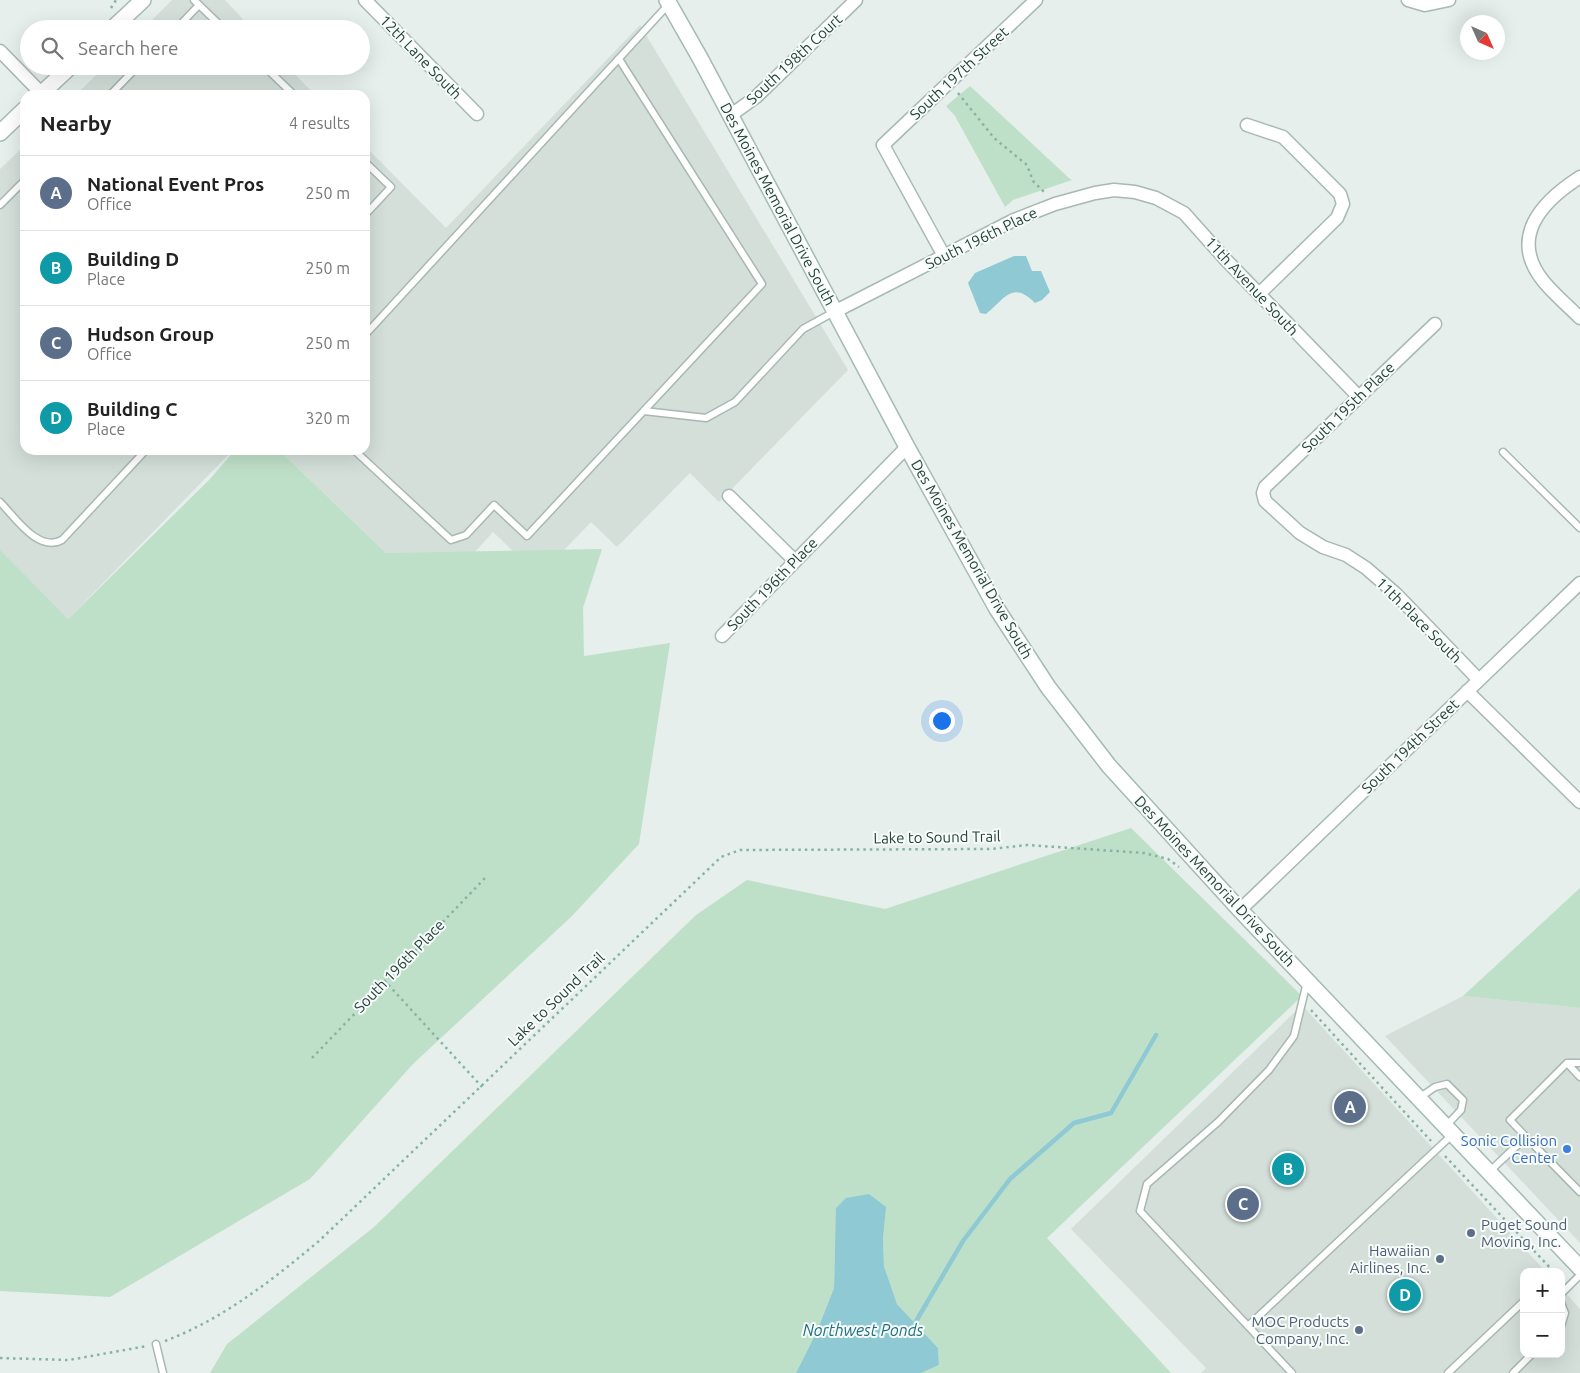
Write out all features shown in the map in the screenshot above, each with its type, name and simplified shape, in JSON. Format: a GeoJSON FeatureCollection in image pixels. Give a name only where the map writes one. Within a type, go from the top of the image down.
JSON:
{"type":"FeatureCollection","features":[{"type":"Feature","properties":{"kind":"main road"},"geometry":{"type":"LineString","coordinates":[[122,20],[143,0]]}},
{"type":"Feature","properties":{"kind":"main road","name":"Des Moines Memorial Drive South"},"geometry":{"type":"LineString","coordinates":[[668,2],[731,115],[907,447],[997,609],[1048,687],[1109,766],[1240,910],[1580,1268]]}},
{"type":"Feature","properties":{"kind":"main road"},"geometry":{"type":"LineString","coordinates":[[45,90],[61,75]]}},
{"type":"Feature","properties":{"kind":"main road"},"geometry":{"type":"LineString","coordinates":[[0,132],[20,114]]}},
{"type":"Feature","properties":{"kind":"street","name":"12th Lane South"},"geometry":{"type":"LineString","coordinates":[[365,0],[477,114]]}},
{"type":"Feature","properties":{"kind":"street","name":"South 198th Court"},"geometry":{"type":"LineString","coordinates":[[731,115],[756,97],[856,0]]}},
{"type":"Feature","properties":{"kind":"street","name":"South 197th Street"},"geometry":{"type":"LineString","coordinates":[[944,256],[883,145],[1036,0]]}},
{"type":"Feature","properties":{"kind":"street"},"geometry":{"type":"LineString","coordinates":[[1408,0],[1425,5],[1449,0]]}},
{"type":"Feature","properties":{"kind":"street"},"geometry":{"type":"LineString","coordinates":[[0,51],[20,72]]}},
{"type":"Feature","properties":{"kind":"street"},"geometry":{"type":"LineString","coordinates":[[23,75],[37,90]]}},
{"type":"Feature","properties":{"kind":"street"},"geometry":{"type":"LineString","coordinates":[[1247,125],[1282,137],[1340,194],[1343,204],[1337,218],[1259,294]]}},
{"type":"Feature","properties":{"kind":"street"},"geometry":{"type":"LineString","coordinates":[[1580,177],[1550,201],[1536,218],[1530,230],[1527,248],[1544,282],[1580,318]]}},
{"type":"Feature","properties":{"kind":"street","name":"South 196th Place"},"geometry":{"type":"LineString","coordinates":[[836,311],[1014,220],[1055,204],[1095,192],[1114,190],[1135,192]]}},
{"type":"Feature","properties":{"kind":"street","name":"11th Avenue South"},"geometry":{"type":"LineString","coordinates":[[1135,192],[1156,198],[1184,213],[1358,397]]}},
{"type":"Feature","properties":{"kind":"street","name":"South 195th Place"},"geometry":{"type":"LineString","coordinates":[[1263,493],[1265,487],[1435,324]]}},
{"type":"Feature","properties":{"kind":"street","name":"South 196th Place"},"geometry":{"type":"LineString","coordinates":[[722,636],[907,447]]}},
{"type":"Feature","properties":{"kind":"street","name":"11th Place South"},"geometry":{"type":"LineString","coordinates":[[1263,493],[1265,501],[1300,533],[1323,547],[1346,555],[1396,594],[1479,680]]}},
{"type":"Feature","properties":{"kind":"street"},"geometry":{"type":"LineString","coordinates":[[729,496],[795,561]]}},
{"type":"Feature","properties":{"kind":"street","name":"South 194th Street"},"geometry":{"type":"LineString","coordinates":[[1240,910],[1580,583]]}},
{"type":"Feature","properties":{"kind":"street"},"geometry":{"type":"LineString","coordinates":[[1467,691],[1580,802]]}},
{"type":"Feature","properties":{"kind":"lane"},"geometry":{"type":"LineString","coordinates":[[194,0],[215,20]]}},
{"type":"Feature","properties":{"kind":"lane"},"geometry":{"type":"LineString","coordinates":[[370,330],[668,2]]}},
{"type":"Feature","properties":{"kind":"lane"},"geometry":{"type":"LineString","coordinates":[[185,20],[199,5]]}},
{"type":"Feature","properties":{"kind":"lane"},"geometry":{"type":"LineString","coordinates":[[359,455],[451,540],[466,535],[494,505],[527,536],[762,284],[619,58]]}},
{"type":"Feature","properties":{"kind":"lane"},"geometry":{"type":"LineString","coordinates":[[115,90],[129,75]]}},
{"type":"Feature","properties":{"kind":"lane"},"geometry":{"type":"LineString","coordinates":[[273,75],[289,90]]}},
{"type":"Feature","properties":{"kind":"lane"},"geometry":{"type":"LineString","coordinates":[[370,167],[391,187],[370,210]]}},
{"type":"Feature","properties":{"kind":"lane"},"geometry":{"type":"LineString","coordinates":[[0,205],[20,185]]}},
{"type":"Feature","properties":{"kind":"lane"},"geometry":{"type":"LineString","coordinates":[[644,411],[706,418],[721,411],[735,402],[803,329],[836,311]]}},
{"type":"Feature","properties":{"kind":"lane"},"geometry":{"type":"LineString","coordinates":[[1503,452],[1580,528]]}},
{"type":"Feature","properties":{"kind":"lane"},"geometry":{"type":"LineString","coordinates":[[0,502],[40,541],[50,544],[56,543],[62,540],[141,455]]}},
{"type":"Feature","properties":{"kind":"lane"},"geometry":{"type":"LineString","coordinates":[[1292,1373],[1140,1211],[1147,1184],[1218,1122],[1269,1070],[1294,1036],[1307,980]]}},
{"type":"Feature","properties":{"kind":"lane"},"geometry":{"type":"LineString","coordinates":[[1567,1063],[1580,1077]]}},
{"type":"Feature","properties":{"kind":"lane"},"geometry":{"type":"LineString","coordinates":[[1580,1064],[1567,1063],[1510,1120],[1580,1192]]}},
{"type":"Feature","properties":{"kind":"lane"},"geometry":{"type":"LineString","coordinates":[[1248,1326],[1438,1148],[1462,1110],[1463,1100],[1448,1084],[1435,1087],[1419,1098]]}},
{"type":"Feature","properties":{"kind":"lane"},"geometry":{"type":"LineString","coordinates":[[1489,1172],[1526,1138]]}},
{"type":"Feature","properties":{"kind":"lane"},"geometry":{"type":"LineString","coordinates":[[1565,1290],[1580,1275]]}},
{"type":"Feature","properties":{"kind":"lane"},"geometry":{"type":"LineString","coordinates":[[1448,1373],[1520,1305]]}},
{"type":"Feature","properties":{"kind":"lane"},"geometry":{"type":"LineString","coordinates":[[156,1344],[163,1373]]}},
{"type":"Feature","properties":{"kind":"lane"},"geometry":{"type":"LineString","coordinates":[[1513,1373],[1528,1358]]}},
{"type":"Feature","properties":{"kind":"path"},"geometry":{"type":"LineString","coordinates":[[958,93],[994,138],[1027,165],[1033,181],[1044,192]]}},
{"type":"Feature","properties":{"kind":"path","name":"Lake to Sound Trail"},"geometry":{"type":"LineString","coordinates":[[0,1358],[69,1360],[156,1344],[195,1330],[264,1286],[319,1241],[721,857],[740,850],[992,849],[1026,844],[1144,853],[1168,859],[1181,868]]}},
{"type":"Feature","properties":{"kind":"path","name":"South 196th Place"},"geometry":{"type":"LineString","coordinates":[[312,1058],[384,980],[488,876]]}},
{"type":"Feature","properties":{"kind":"path"},"geometry":{"type":"LineString","coordinates":[[384,980],[482,1086]]}},
{"type":"Feature","properties":{"kind":"path"},"geometry":{"type":"LineString","coordinates":[[1438,1148],[1550,1268]]}},
{"type":"Feature","properties":{"kind":"shaded area"},"geometry":{"type":"Polygon","coordinates":[[[172,0],[225,0],[244,20],[152,20],[172,0]]]}},
{"type":"Feature","properties":{"kind":"shaded area"},"geometry":{"type":"Polygon","coordinates":[[[640,25],[848,370],[719,502],[690,473],[617,547],[591,522],[539,576],[493,532],[465,563],[386,553],[284,455],[370,455],[370,151],[446,228],[640,25]]]}},
{"type":"Feature","properties":{"kind":"shaded area"},"geometry":{"type":"Polygon","coordinates":[[[96,75],[296,75],[310,90],[81,90],[96,75]]]}},
{"type":"Feature","properties":{"kind":"shaded area"},"geometry":{"type":"Polygon","coordinates":[[[20,150],[20,455],[228,455],[68,619],[0,553],[0,169],[20,150]]]}},
{"type":"Feature","properties":{"kind":"shaded area"},"geometry":{"type":"Polygon","coordinates":[[[1463,996],[1580,1008],[1580,1243],[1385,1036],[1463,996]]]}},
{"type":"Feature","properties":{"kind":"shaded area"},"geometry":{"type":"Polygon","coordinates":[[[1302,1005],[1542,1268],[1520,1268],[1520,1358],[1565,1358],[1565,1292],[1580,1309],[1580,1373],[1201,1373],[1206,1368],[1071,1229],[1302,1005]]]}},
{"type":"Feature","properties":{"kind":"green space"},"geometry":{"type":"Polygon","coordinates":[[[970,86],[1072,180],[1013,200],[1005,207],[955,116],[946,106],[970,86]]]}},
{"type":"Feature","properties":{"kind":"green space"},"geometry":{"type":"Polygon","coordinates":[[[231,455],[284,455],[386,553],[602,549],[583,608],[584,656],[670,643],[639,844],[572,916],[413,1064],[310,1179],[110,1297],[0,1291],[0,550],[68,619],[210,479],[231,455]]]}},
{"type":"Feature","properties":{"kind":"green space"},"geometry":{"type":"Polygon","coordinates":[[[1131,828],[1302,996],[1047,1238],[1171,1373],[921,1373],[939,1365],[938,1348],[897,1304],[884,1266],[883,1237],[835,1250],[834,1288],[817,1331],[796,1373],[210,1373],[227,1344],[374,1227],[696,915],[747,880],[885,909],[1131,828]]]}},
{"type":"Feature","properties":{"kind":"green space"},"geometry":{"type":"Polygon","coordinates":[[[1580,888],[1580,1008],[1463,996],[1580,888]]]}},
{"type":"Feature","properties":{"kind":"water"},"geometry":{"type":"Polygon","coordinates":[[[1014,256],[1026,256],[1032,271],[1041,271],[1050,292],[1042,300],[1035,303],[1027,296],[1014,292],[1009,294],[986,314],[980,313],[968,283],[975,273],[1014,256]]]}},
{"type":"Feature","properties":{"kind":"water","name":"Northwest Ponds"},"geometry":{"type":"Polygon","coordinates":[[[869,1194],[886,1207],[883,1237],[884,1266],[897,1304],[938,1348],[939,1365],[921,1373],[796,1373],[817,1331],[834,1288],[836,1208],[846,1198],[869,1194]]]}},
{"type":"Feature","properties":{"kind":"waterway"},"geometry":{"type":"LineString","coordinates":[[910,1324],[915,1323],[963,1241],[1010,1179],[1074,1123],[1111,1113],[1156,1035]]}},
{"type":"Feature","properties":{"kind":"place","name":"National Event Pros"},"geometry":{"type":"Point","coordinates":[1350,1107]}},
{"type":"Feature","properties":{"kind":"place","name":"Sonic Collision Center"},"geometry":{"type":"Point","coordinates":[1567,1149]}},
{"type":"Feature","properties":{"kind":"place","name":"Building D"},"geometry":{"type":"Point","coordinates":[1288,1169]}},
{"type":"Feature","properties":{"kind":"place","name":"Hudson Group"},"geometry":{"type":"Point","coordinates":[1243,1204]}},
{"type":"Feature","properties":{"kind":"place","name":"Puget Sound Moving, Inc."},"geometry":{"type":"Point","coordinates":[1471,1233]}},
{"type":"Feature","properties":{"kind":"place","name":"Hawaiian Airlines, Inc."},"geometry":{"type":"Point","coordinates":[1440,1259]}},
{"type":"Feature","properties":{"kind":"place","name":"Building C"},"geometry":{"type":"Point","coordinates":[1405,1295]}},
{"type":"Feature","properties":{"kind":"place","name":"MOC Products Company, Inc."},"geometry":{"type":"Point","coordinates":[1359,1330]}}]}
